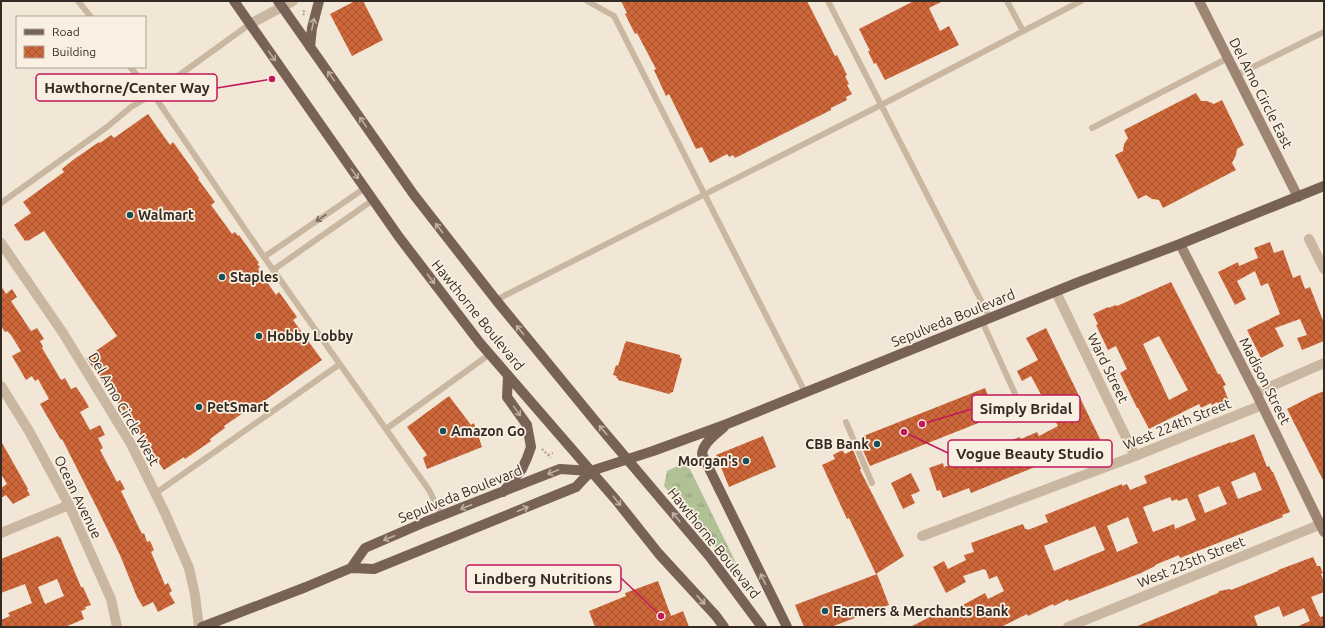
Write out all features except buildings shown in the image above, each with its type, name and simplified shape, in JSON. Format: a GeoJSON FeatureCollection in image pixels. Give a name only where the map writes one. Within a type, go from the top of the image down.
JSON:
{"type":"FeatureCollection","features":[{"type":"Feature","properties":{"kind":"main road","name":"Hawthorne Boulevard"},"geometry":{"type":"LineString","coordinates":[[234,1],[373,200],[490,354],[659,554],[716,616],[724,627]]}},
{"type":"Feature","properties":{"kind":"main road"},"geometry":{"type":"LineString","coordinates":[[310,47],[312,28],[319,1]]}},
{"type":"Feature","properties":{"kind":"main road","name":"Hawthorne Boulevard"},"geometry":{"type":"LineString","coordinates":[[280,4],[414,195],[496,300],[710,557],[762,627]]}},
{"type":"Feature","properties":{"kind":"main road","name":"Sepulveda Boulevard"},"geometry":{"type":"LineString","coordinates":[[351,568],[365,548],[560,469],[591,472],[727,424],[1117,267],[1180,244],[1324,186]]}},
{"type":"Feature","properties":{"kind":"main road"},"geometry":{"type":"LineString","coordinates":[[502,493],[522,469],[531,447],[527,425],[507,397],[508,375]]}},
{"type":"Feature","properties":{"kind":"main road"},"geometry":{"type":"LineString","coordinates":[[727,424],[707,444],[703,449],[702,454],[787,627]]}},
{"type":"Feature","properties":{"kind":"main road","name":"Sepulveda Boulevard"},"geometry":{"type":"LineString","coordinates":[[202,627],[351,568],[374,569],[564,493],[576,487],[591,472]]}},
{"type":"Feature","properties":{"kind":"street"},"geometry":{"type":"LineString","coordinates":[[250,24],[280,4],[293,1]]}},
{"type":"Feature","properties":{"kind":"street","name":"Del Amo Circle East"},"geometry":{"type":"LineString","coordinates":[[1199,1],[1298,197]]}},
{"type":"Feature","properties":{"kind":"street"},"geometry":{"type":"LineString","coordinates":[[1310,239],[1324,269]]}},
{"type":"Feature","properties":{"kind":"street","name":"Del Amo Circle West"},"geometry":{"type":"LineString","coordinates":[[1,243],[62,333],[131,444],[156,493],[189,568],[195,595],[199,627]]}},
{"type":"Feature","properties":{"kind":"street","name":"Madison Street"},"geometry":{"type":"LineString","coordinates":[[1180,244],[1323,527]]}},
{"type":"Feature","properties":{"kind":"street","name":"Ward Street"},"geometry":{"type":"LineString","coordinates":[[1056,292],[1135,456]]}},
{"type":"Feature","properties":{"kind":"street"},"geometry":{"type":"LineString","coordinates":[[1256,393],[1324,363]]}},
{"type":"Feature","properties":{"kind":"street","name":"Ocean Avenue"},"geometry":{"type":"LineString","coordinates":[[1,386],[29,431],[69,506],[111,599],[118,627]]}},
{"type":"Feature","properties":{"kind":"street","name":"West 224th Street"},"geometry":{"type":"LineString","coordinates":[[922,536],[1135,456],[1262,405]]}},
{"type":"Feature","properties":{"kind":"street"},"geometry":{"type":"LineString","coordinates":[[1,532],[69,506]]}},
{"type":"Feature","properties":{"kind":"street","name":"West 225th Street"},"geometry":{"type":"LineString","coordinates":[[1068,627],[1323,527]]}},
{"type":"Feature","properties":{"kind":"lane"},"geometry":{"type":"LineString","coordinates":[[78,1],[90,16]]}},
{"type":"Feature","properties":{"kind":"lane"},"geometry":{"type":"LineString","coordinates":[[587,1],[614,16],[805,392]]}},
{"type":"Feature","properties":{"kind":"lane"},"geometry":{"type":"LineString","coordinates":[[828,1],[881,105],[986,320],[1020,408],[1017,414]]}},
{"type":"Feature","properties":{"kind":"lane"},"geometry":{"type":"LineString","coordinates":[[1007,1],[1023,31]]}},
{"type":"Feature","properties":{"kind":"lane"},"geometry":{"type":"LineString","coordinates":[[1064,1],[1065,9]]}},
{"type":"Feature","properties":{"kind":"lane"},"geometry":{"type":"LineString","coordinates":[[496,300],[881,105],[1081,1]]}},
{"type":"Feature","properties":{"kind":"lane"},"geometry":{"type":"LineString","coordinates":[[1,203],[107,127],[131,107],[153,94],[250,24]]}},
{"type":"Feature","properties":{"kind":"lane"},"geometry":{"type":"LineString","coordinates":[[1237,75],[1324,32]]}},
{"type":"Feature","properties":{"kind":"lane"},"geometry":{"type":"LineString","coordinates":[[1092,128],[1228,58]]}},
{"type":"Feature","properties":{"kind":"lane"},"geometry":{"type":"LineString","coordinates":[[131,68],[153,94],[273,270],[429,490],[442,516]]}},
{"type":"Feature","properties":{"kind":"lane"},"geometry":{"type":"LineString","coordinates":[[264,257],[365,188]]}},
{"type":"Feature","properties":{"kind":"lane"},"geometry":{"type":"LineString","coordinates":[[273,270],[373,200]]}},
{"type":"Feature","properties":{"kind":"lane"},"geometry":{"type":"LineString","coordinates":[[386,429],[490,354]]}},
{"type":"Feature","properties":{"kind":"lane"},"geometry":{"type":"LineString","coordinates":[[156,493],[340,364]]}},
{"type":"Feature","properties":{"kind":"lane"},"geometry":{"type":"LineString","coordinates":[[846,422],[872,483]]}},
{"type":"Feature","properties":{"kind":"path"},"geometry":{"type":"LineString","coordinates":[[538,448],[541,448],[551,458]]}},
{"type":"Feature","properties":{"kind":"path"},"geometry":{"type":"LineString","coordinates":[[548,455],[553,453]]}},
{"type":"Feature","properties":{"kind":"green space"},"geometry":{"type":"Polygon","coordinates":[[[682,464],[690,469],[737,565],[732,567],[664,486],[667,471],[682,464]]]}},
{"type":"Feature","properties":{"kind":"place","name":"Hawthorne/Center Way"},"geometry":{"type":"Point","coordinates":[272,79]}},
{"type":"Feature","properties":{"kind":"place","name":"Walmart"},"geometry":{"type":"Point","coordinates":[130,215]}},
{"type":"Feature","properties":{"kind":"place","name":"Staples"},"geometry":{"type":"Point","coordinates":[222,277]}},
{"type":"Feature","properties":{"kind":"place","name":"Hobby Lobby"},"geometry":{"type":"Point","coordinates":[259,336]}},
{"type":"Feature","properties":{"kind":"place","name":"PetSmart"},"geometry":{"type":"Point","coordinates":[199,407]}},
{"type":"Feature","properties":{"kind":"place","name":"Simply Bridal"},"geometry":{"type":"Point","coordinates":[922,424]}},
{"type":"Feature","properties":{"kind":"place","name":"Amazon Go"},"geometry":{"type":"Point","coordinates":[443,431]}},
{"type":"Feature","properties":{"kind":"place","name":"Vogue Beauty Studio"},"geometry":{"type":"Point","coordinates":[904,432]}},
{"type":"Feature","properties":{"kind":"place","name":"CBB Bank"},"geometry":{"type":"Point","coordinates":[877,444]}},
{"type":"Feature","properties":{"kind":"place","name":"Morgan's"},"geometry":{"type":"Point","coordinates":[746,461]}},
{"type":"Feature","properties":{"kind":"place","name":"Farmers & Merchants Bank"},"geometry":{"type":"Point","coordinates":[825,611]}},
{"type":"Feature","properties":{"kind":"place","name":"Lindberg Nutritions"},"geometry":{"type":"Point","coordinates":[661,616]}}]}
